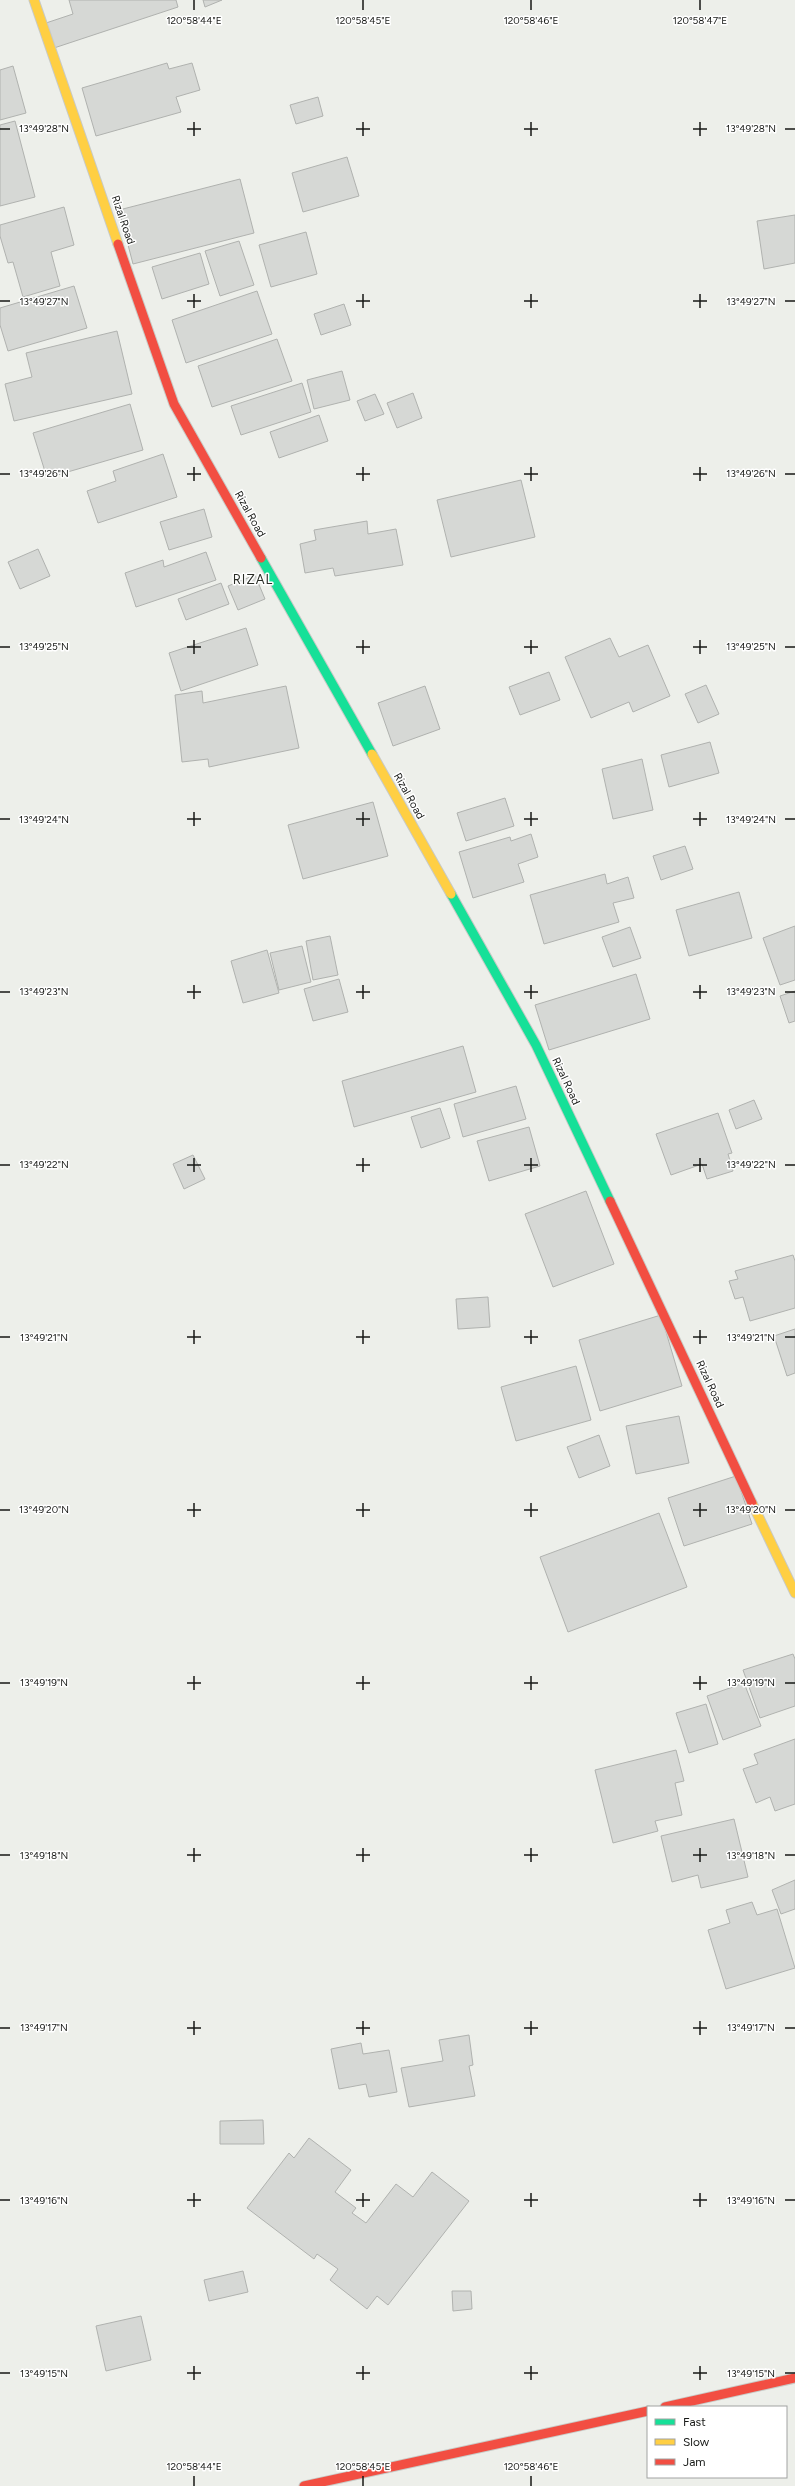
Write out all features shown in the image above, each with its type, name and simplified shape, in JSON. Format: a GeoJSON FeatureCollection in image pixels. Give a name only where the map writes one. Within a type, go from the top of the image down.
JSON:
{"type":"FeatureCollection","features":[{"type":"Feature","properties":{"kind":"street","name":"Rizal Road"},"geometry":{"type":"LineString","coordinates":[[34,0],[174,404],[536,1045],[795,1593]]}},
{"type":"Feature","properties":{"kind":"street"},"geometry":{"type":"LineString","coordinates":[[669,2406],[795,2378]]}},
{"type":"Feature","properties":{"kind":"street"},"geometry":{"type":"LineString","coordinates":[[304,2486],[647,2411]]}},
{"type":"Feature","properties":{"kind":"building"},"geometry":{"type":"Polygon","coordinates":[[[69,0],[176,0],[178,7],[54,48],[46,23],[73,14],[69,0]]]}},
{"type":"Feature","properties":{"kind":"building"},"geometry":{"type":"Polygon","coordinates":[[[203,0],[222,0],[205,7],[203,0]]]}},
{"type":"Feature","properties":{"kind":"building"},"geometry":{"type":"Polygon","coordinates":[[[167,63],[169,69],[192,63],[200,90],[176,97],[181,112],[96,136],[82,88],[167,63]]]}},
{"type":"Feature","properties":{"kind":"building"},"geometry":{"type":"Polygon","coordinates":[[[13,66],[26,113],[0,120],[0,70],[13,66]]]}},
{"type":"Feature","properties":{"kind":"building"},"geometry":{"type":"Polygon","coordinates":[[[318,97],[323,116],[296,124],[290,105],[318,97]]]}},
{"type":"Feature","properties":{"kind":"building"},"geometry":{"type":"Polygon","coordinates":[[[15,121],[35,197],[0,206],[0,125],[15,121]]]}},
{"type":"Feature","properties":{"kind":"building"},"geometry":{"type":"Polygon","coordinates":[[[347,157],[359,196],[303,212],[292,173],[347,157]]]}},
{"type":"Feature","properties":{"kind":"building"},"geometry":{"type":"Polygon","coordinates":[[[240,179],[254,233],[133,264],[119,210],[240,179]]]}},
{"type":"Feature","properties":{"kind":"building"},"geometry":{"type":"Polygon","coordinates":[[[64,207],[74,245],[51,252],[60,286],[23,297],[13,262],[8,263],[0,236],[0,225],[64,207]]]}},
{"type":"Feature","properties":{"kind":"building"},"geometry":{"type":"Polygon","coordinates":[[[795,215],[795,263],[764,269],[757,221],[795,215]]]}},
{"type":"Feature","properties":{"kind":"building"},"geometry":{"type":"Polygon","coordinates":[[[306,232],[317,274],[271,287],[259,245],[306,232]]]}},
{"type":"Feature","properties":{"kind":"building"},"geometry":{"type":"Polygon","coordinates":[[[239,241],[254,285],[220,296],[205,251],[239,241]]]}},
{"type":"Feature","properties":{"kind":"building"},"geometry":{"type":"Polygon","coordinates":[[[200,253],[209,284],[162,299],[152,267],[200,253]]]}},
{"type":"Feature","properties":{"kind":"building"},"geometry":{"type":"Polygon","coordinates":[[[74,286],[87,328],[8,351],[0,325],[0,308],[74,286]]]}},
{"type":"Feature","properties":{"kind":"building"},"geometry":{"type":"Polygon","coordinates":[[[257,291],[272,334],[186,363],[172,320],[257,291]]]}},
{"type":"Feature","properties":{"kind":"building"},"geometry":{"type":"Polygon","coordinates":[[[344,304],[351,325],[321,335],[314,314],[344,304]]]}},
{"type":"Feature","properties":{"kind":"building"},"geometry":{"type":"Polygon","coordinates":[[[117,331],[132,394],[14,421],[5,384],[32,377],[26,353],[117,331]]]}},
{"type":"Feature","properties":{"kind":"building"},"geometry":{"type":"Polygon","coordinates":[[[277,339],[292,381],[212,407],[198,366],[277,339]]]}},
{"type":"Feature","properties":{"kind":"building"},"geometry":{"type":"Polygon","coordinates":[[[342,371],[350,400],[314,409],[307,380],[342,371]]]}},
{"type":"Feature","properties":{"kind":"building"},"geometry":{"type":"Polygon","coordinates":[[[302,383],[311,412],[241,435],[231,406],[302,383]]]}},
{"type":"Feature","properties":{"kind":"building"},"geometry":{"type":"Polygon","coordinates":[[[413,393],[422,418],[397,428],[387,403],[413,393]]]}},
{"type":"Feature","properties":{"kind":"building"},"geometry":{"type":"Polygon","coordinates":[[[375,394],[384,414],[365,421],[357,401],[375,394]]]}},
{"type":"Feature","properties":{"kind":"building"},"geometry":{"type":"Polygon","coordinates":[[[130,404],[143,450],[47,478],[33,433],[130,404]]]}},
{"type":"Feature","properties":{"kind":"building"},"geometry":{"type":"Polygon","coordinates":[[[319,415],[328,441],[279,458],[270,432],[319,415]]]}},
{"type":"Feature","properties":{"kind":"building"},"geometry":{"type":"Polygon","coordinates":[[[163,454],[177,497],[98,523],[87,491],[116,481],[113,471],[163,454]]]}},
{"type":"Feature","properties":{"kind":"building"},"geometry":{"type":"Polygon","coordinates":[[[521,480],[535,537],[451,557],[437,500],[521,480]]]}},
{"type":"Feature","properties":{"kind":"building"},"geometry":{"type":"Polygon","coordinates":[[[204,509],[212,537],[169,550],[160,522],[204,509]]]}},
{"type":"Feature","properties":{"kind":"building"},"geometry":{"type":"Polygon","coordinates":[[[367,521],[368,534],[396,529],[403,565],[335,576],[333,568],[305,573],[300,544],[316,540],[314,530],[367,521]]]}},
{"type":"Feature","properties":{"kind":"building"},"geometry":{"type":"Polygon","coordinates":[[[38,549],[50,576],[20,589],[8,562],[38,549]]]}},
{"type":"Feature","properties":{"kind":"building"},"geometry":{"type":"Polygon","coordinates":[[[206,552],[216,580],[136,607],[125,573],[163,560],[164,567],[206,552]]]}},
{"type":"Feature","properties":{"kind":"building"},"geometry":{"type":"Polygon","coordinates":[[[255,575],[265,599],[238,610],[228,586],[255,575]]]}},
{"type":"Feature","properties":{"kind":"building"},"geometry":{"type":"Polygon","coordinates":[[[221,583],[229,604],[186,620],[178,599],[221,583]]]}},
{"type":"Feature","properties":{"kind":"building"},"geometry":{"type":"Polygon","coordinates":[[[246,628],[258,665],[181,691],[169,653],[246,628]]]}},
{"type":"Feature","properties":{"kind":"building"},"geometry":{"type":"Polygon","coordinates":[[[610,638],[619,657],[648,645],[670,696],[633,712],[629,702],[591,718],[565,657],[610,638]]]}},
{"type":"Feature","properties":{"kind":"building"},"geometry":{"type":"Polygon","coordinates":[[[549,672],[560,700],[520,715],[509,687],[549,672]]]}},
{"type":"Feature","properties":{"kind":"building"},"geometry":{"type":"Polygon","coordinates":[[[706,685],[719,714],[698,723],[685,694],[706,685]]]}},
{"type":"Feature","properties":{"kind":"building"},"geometry":{"type":"Polygon","coordinates":[[[286,686],[299,748],[209,767],[208,759],[182,762],[175,695],[202,691],[203,703],[286,686]]]}},
{"type":"Feature","properties":{"kind":"building"},"geometry":{"type":"Polygon","coordinates":[[[425,686],[440,729],[393,746],[378,703],[425,686]]]}},
{"type":"Feature","properties":{"kind":"building"},"geometry":{"type":"Polygon","coordinates":[[[710,742],[719,773],[669,787],[661,755],[710,742]]]}},
{"type":"Feature","properties":{"kind":"building"},"geometry":{"type":"Polygon","coordinates":[[[642,759],[653,810],[613,819],[602,769],[642,759]]]}},
{"type":"Feature","properties":{"kind":"building"},"geometry":{"type":"Polygon","coordinates":[[[505,798],[514,826],[466,841],[457,813],[505,798]]]}},
{"type":"Feature","properties":{"kind":"building"},"geometry":{"type":"Polygon","coordinates":[[[373,802],[388,856],[303,879],[288,825],[373,802]]]}},
{"type":"Feature","properties":{"kind":"building"},"geometry":{"type":"Polygon","coordinates":[[[531,834],[538,857],[518,864],[524,882],[473,898],[459,852],[510,837],[511,841],[531,834]]]}},
{"type":"Feature","properties":{"kind":"building"},"geometry":{"type":"Polygon","coordinates":[[[685,846],[693,869],[661,880],[653,856],[685,846]]]}},
{"type":"Feature","properties":{"kind":"building"},"geometry":{"type":"Polygon","coordinates":[[[605,874],[607,884],[628,877],[634,898],[613,903],[619,922],[544,944],[530,895],[605,874]]]}},
{"type":"Feature","properties":{"kind":"building"},"geometry":{"type":"Polygon","coordinates":[[[739,892],[752,938],[689,956],[676,910],[739,892]]]}},
{"type":"Feature","properties":{"kind":"building"},"geometry":{"type":"Polygon","coordinates":[[[795,926],[795,980],[780,985],[763,938],[795,926]]]}},
{"type":"Feature","properties":{"kind":"building"},"geometry":{"type":"Polygon","coordinates":[[[630,927],[641,958],[613,967],[602,937],[630,927]]]}},
{"type":"Feature","properties":{"kind":"building"},"geometry":{"type":"Polygon","coordinates":[[[330,936],[338,975],[313,980],[306,941],[330,936]]]}},
{"type":"Feature","properties":{"kind":"building"},"geometry":{"type":"Polygon","coordinates":[[[302,946],[311,982],[279,990],[270,953],[302,946]]]}},
{"type":"Feature","properties":{"kind":"building"},"geometry":{"type":"Polygon","coordinates":[[[267,950],[279,993],[243,1003],[231,961],[267,950]]]}},
{"type":"Feature","properties":{"kind":"building"},"geometry":{"type":"Polygon","coordinates":[[[636,974],[650,1019],[549,1050],[535,1005],[636,974]]]}},
{"type":"Feature","properties":{"kind":"building"},"geometry":{"type":"Polygon","coordinates":[[[339,979],[348,1012],[313,1021],[304,989],[339,979]]]}},
{"type":"Feature","properties":{"kind":"building"},"geometry":{"type":"Polygon","coordinates":[[[795,991],[795,1021],[789,1023],[780,996],[795,991]]]}},
{"type":"Feature","properties":{"kind":"building"},"geometry":{"type":"Polygon","coordinates":[[[463,1046],[476,1092],[354,1127],[342,1081],[463,1046]]]}},
{"type":"Feature","properties":{"kind":"building"},"geometry":{"type":"Polygon","coordinates":[[[516,1086],[526,1119],[463,1137],[454,1104],[516,1086]]]}},
{"type":"Feature","properties":{"kind":"building"},"geometry":{"type":"Polygon","coordinates":[[[754,1100],[762,1119],[736,1129],[729,1110],[754,1100]]]}},
{"type":"Feature","properties":{"kind":"building"},"geometry":{"type":"Polygon","coordinates":[[[440,1108],[450,1138],[421,1148],[411,1117],[440,1108]]]}},
{"type":"Feature","properties":{"kind":"building"},"geometry":{"type":"Polygon","coordinates":[[[718,1113],[732,1153],[728,1154],[733,1171],[707,1179],[702,1164],[671,1175],[656,1134],[718,1113]]]}},
{"type":"Feature","properties":{"kind":"building"},"geometry":{"type":"Polygon","coordinates":[[[529,1127],[540,1166],[489,1181],[477,1141],[529,1127]]]}},
{"type":"Feature","properties":{"kind":"building"},"geometry":{"type":"Polygon","coordinates":[[[193,1155],[205,1179],[184,1189],[173,1164],[193,1155]]]}},
{"type":"Feature","properties":{"kind":"building"},"geometry":{"type":"Polygon","coordinates":[[[586,1191],[614,1264],[553,1287],[525,1214],[586,1191]]]}},
{"type":"Feature","properties":{"kind":"building"},"geometry":{"type":"Polygon","coordinates":[[[793,1255],[795,1261],[795,1308],[750,1321],[743,1297],[735,1299],[729,1281],[738,1279],[735,1271],[793,1255]]]}},
{"type":"Feature","properties":{"kind":"building"},"geometry":{"type":"Polygon","coordinates":[[[488,1297],[490,1327],[458,1329],[456,1299],[488,1297]]]}},
{"type":"Feature","properties":{"kind":"building"},"geometry":{"type":"Polygon","coordinates":[[[661,1315],[682,1386],[600,1411],[579,1340],[661,1315]]]}},
{"type":"Feature","properties":{"kind":"building"},"geometry":{"type":"Polygon","coordinates":[[[795,1329],[795,1373],[787,1376],[774,1336],[795,1329]]]}},
{"type":"Feature","properties":{"kind":"building"},"geometry":{"type":"Polygon","coordinates":[[[576,1366],[591,1420],[516,1441],[501,1387],[576,1366]]]}},
{"type":"Feature","properties":{"kind":"building"},"geometry":{"type":"Polygon","coordinates":[[[679,1416],[689,1463],[636,1474],[626,1426],[679,1416]]]}},
{"type":"Feature","properties":{"kind":"building"},"geometry":{"type":"Polygon","coordinates":[[[599,1435],[610,1466],[579,1478],[567,1447],[599,1435]]]}},
{"type":"Feature","properties":{"kind":"building"},"geometry":{"type":"Polygon","coordinates":[[[736,1476],[752,1524],[684,1546],[668,1498],[736,1476]]]}},
{"type":"Feature","properties":{"kind":"building"},"geometry":{"type":"Polygon","coordinates":[[[659,1513],[687,1587],[568,1632],[540,1557],[659,1513]]]}},
{"type":"Feature","properties":{"kind":"building"},"geometry":{"type":"Polygon","coordinates":[[[793,1654],[795,1659],[795,1706],[760,1718],[743,1670],[793,1654]]]}},
{"type":"Feature","properties":{"kind":"building"},"geometry":{"type":"Polygon","coordinates":[[[744,1683],[761,1726],[723,1740],[707,1696],[744,1683]]]}},
{"type":"Feature","properties":{"kind":"building"},"geometry":{"type":"Polygon","coordinates":[[[706,1704],[718,1744],[689,1753],[676,1713],[706,1704]]]}},
{"type":"Feature","properties":{"kind":"building"},"geometry":{"type":"Polygon","coordinates":[[[795,1739],[795,1804],[775,1811],[770,1797],[756,1803],[743,1769],[758,1764],[754,1754],[795,1739]]]}},
{"type":"Feature","properties":{"kind":"building"},"geometry":{"type":"Polygon","coordinates":[[[676,1750],[684,1781],[675,1783],[682,1815],[655,1821],[658,1831],[613,1843],[595,1770],[676,1750]]]}},
{"type":"Feature","properties":{"kind":"building"},"geometry":{"type":"Polygon","coordinates":[[[734,1819],[748,1877],[701,1888],[698,1875],[672,1882],[661,1836],[734,1819]]]}},
{"type":"Feature","properties":{"kind":"building"},"geometry":{"type":"Polygon","coordinates":[[[795,1880],[795,1909],[781,1914],[772,1890],[795,1880]]]}},
{"type":"Feature","properties":{"kind":"building"},"geometry":{"type":"Polygon","coordinates":[[[752,1902],[757,1915],[777,1909],[795,1968],[726,1989],[708,1930],[730,1923],[726,1910],[752,1902]]]}},
{"type":"Feature","properties":{"kind":"building"},"geometry":{"type":"Polygon","coordinates":[[[469,2035],[473,2065],[469,2066],[475,2096],[409,2107],[401,2068],[443,2061],[439,2040],[469,2035]]]}},
{"type":"Feature","properties":{"kind":"building"},"geometry":{"type":"Polygon","coordinates":[[[361,2043],[363,2054],[389,2050],[397,2092],[369,2097],[366,2084],[339,2089],[331,2049],[361,2043]]]}},
{"type":"Feature","properties":{"kind":"building"},"geometry":{"type":"Polygon","coordinates":[[[263,2120],[264,2144],[220,2144],[220,2121],[263,2120]]]}},
{"type":"Feature","properties":{"kind":"building"},"geometry":{"type":"Polygon","coordinates":[[[309,2138],[351,2170],[335,2192],[356,2208],[352,2213],[366,2223],[396,2184],[413,2197],[432,2172],[469,2201],[388,2305],[377,2296],[367,2309],[330,2280],[338,2269],[317,2254],[314,2259],[247,2208],[289,2153],[294,2158],[309,2138]]]}},
{"type":"Feature","properties":{"kind":"building"},"geometry":{"type":"Polygon","coordinates":[[[243,2271],[248,2292],[209,2301],[204,2280],[243,2271]]]}},
{"type":"Feature","properties":{"kind":"building"},"geometry":{"type":"Polygon","coordinates":[[[452,2291],[471,2291],[472,2309],[453,2311],[452,2291]]]}},
{"type":"Feature","properties":{"kind":"building"},"geometry":{"type":"Polygon","coordinates":[[[141,2316],[151,2360],[106,2371],[96,2326],[141,2316]]]}},
{"type":"Feature","properties":{"kind":"traffic: fast"},"geometry":{"type":"LineString","coordinates":[[261,558],[372,754]]}},
{"type":"Feature","properties":{"kind":"traffic: fast"},"geometry":{"type":"LineString","coordinates":[[451,894],[536,1045],[610,1201]]}},
{"type":"Feature","properties":{"kind":"traffic: slow"},"geometry":{"type":"LineString","coordinates":[[34,0],[118,244]]}},
{"type":"Feature","properties":{"kind":"traffic: slow"},"geometry":{"type":"LineString","coordinates":[[372,754],[451,894]]}},
{"type":"Feature","properties":{"kind":"traffic: slow"},"geometry":{"type":"LineString","coordinates":[[752,1503],[795,1593]]}},
{"type":"Feature","properties":{"kind":"traffic: jam"},"geometry":{"type":"LineString","coordinates":[[118,244],[174,404],[261,558]]}},
{"type":"Feature","properties":{"kind":"traffic: jam"},"geometry":{"type":"LineString","coordinates":[[610,1201],[752,1503]]}},
{"type":"Feature","properties":{"kind":"traffic: jam"},"geometry":{"type":"LineString","coordinates":[[669,2406],[795,2378]]}},
{"type":"Feature","properties":{"kind":"traffic: jam"},"geometry":{"type":"LineString","coordinates":[[304,2486],[647,2411]]}},
{"type":"Feature","properties":{"kind":"district","name":"RIZAL"},"geometry":{"type":"Point","coordinates":[253,579]}}]}
